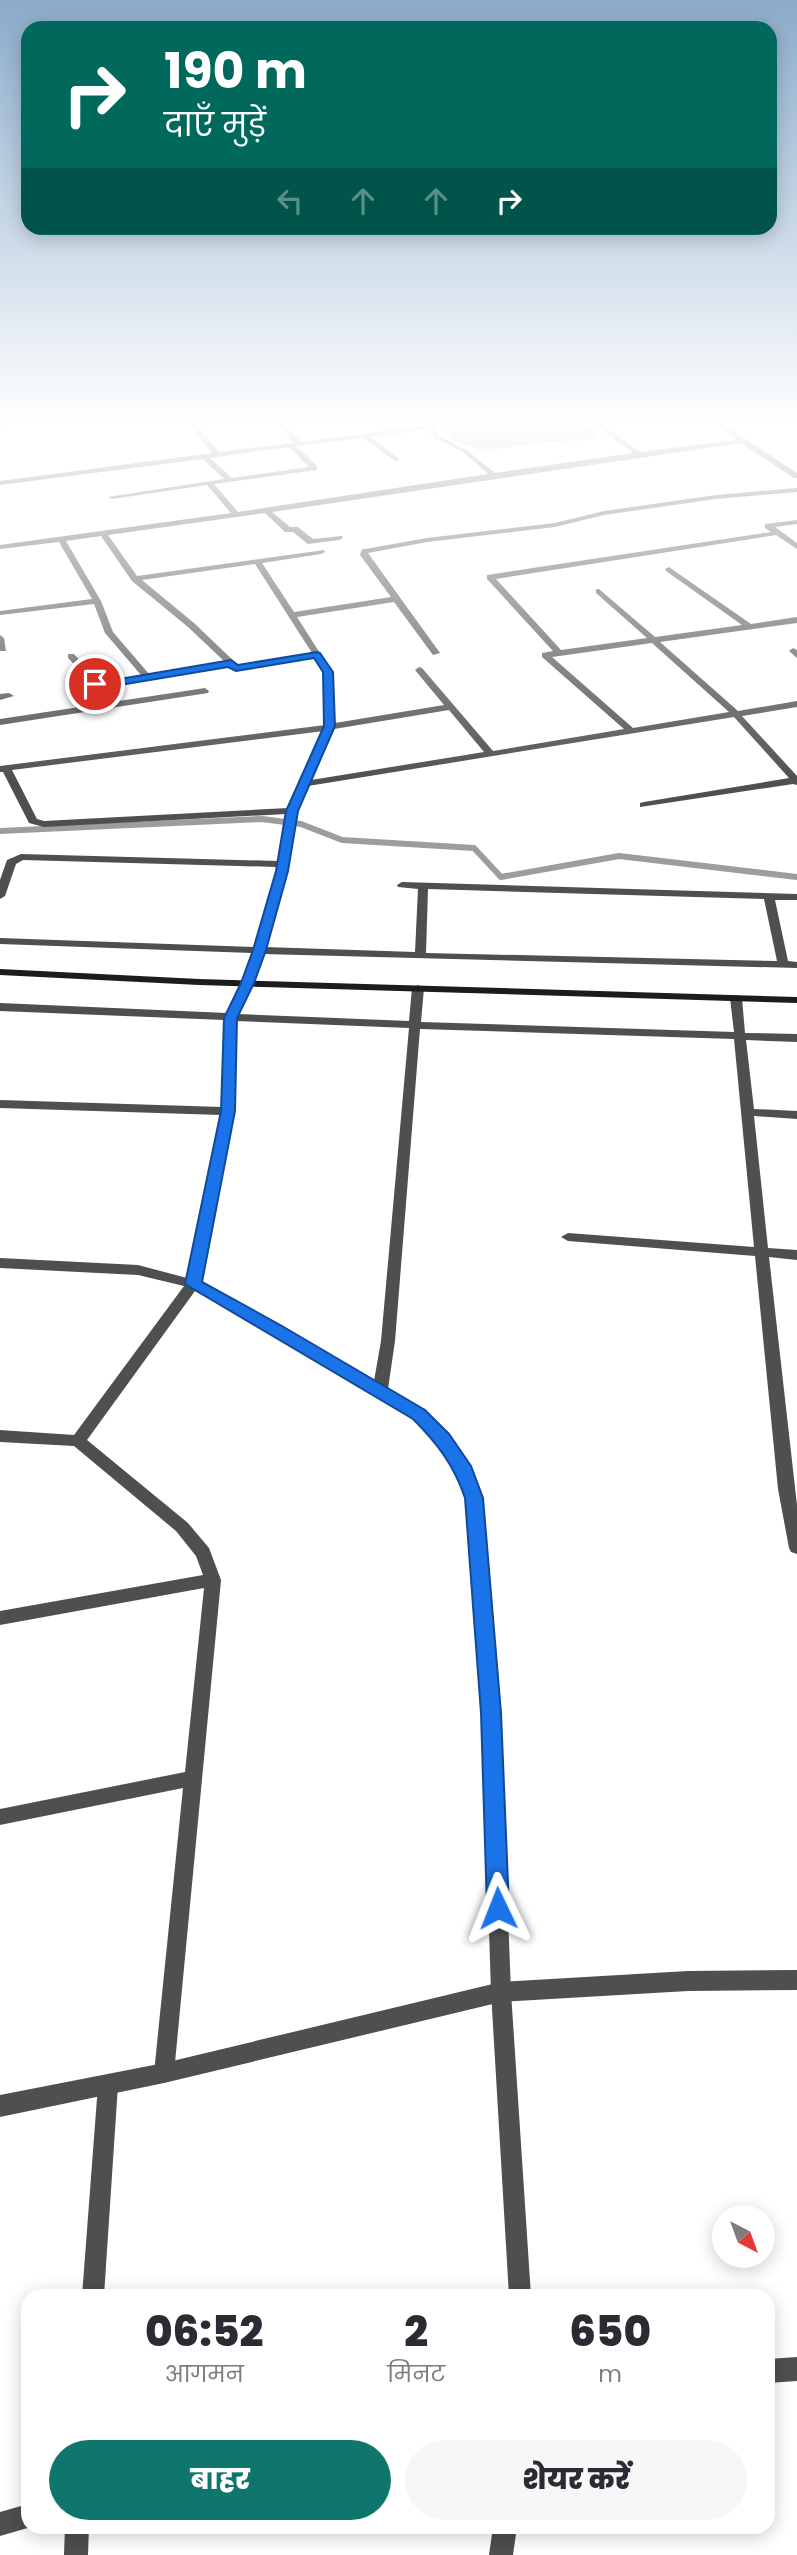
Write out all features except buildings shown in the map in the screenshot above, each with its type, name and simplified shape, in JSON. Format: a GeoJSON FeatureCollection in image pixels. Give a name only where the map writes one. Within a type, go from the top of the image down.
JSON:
{"type":"FeatureCollection","features":[{"type":"Feature","properties":{"kind":"main road"},"geometry":{"type":"LineString","coordinates":[[0,972],[248,983],[797,1000]]}},
{"type":"Feature","properties":{"kind":"street"},"geometry":{"type":"LineString","coordinates":[[0,547],[33,543]]}},
{"type":"Feature","properties":{"kind":"street"},"geometry":{"type":"LineString","coordinates":[[64,543],[97,601],[109,633],[148,678]]}},
{"type":"Feature","properties":{"kind":"street"},"geometry":{"type":"LineString","coordinates":[[110,543],[135,579],[191,625],[236,668],[317,655]]}},
{"type":"Feature","properties":{"kind":"street"},"geometry":{"type":"LineString","coordinates":[[409,543],[365,551],[364,555],[436,653]]}},
{"type":"Feature","properties":{"kind":"street"},"geometry":{"type":"LineString","coordinates":[[559,653],[490,578],[531,569],[718,543]]}},
{"type":"Feature","properties":{"kind":"street"},"geometry":{"type":"LineString","coordinates":[[135,579],[321,552]]}},
{"type":"Feature","properties":{"kind":"street"},"geometry":{"type":"LineString","coordinates":[[78,1441],[193,1284],[228,1111],[230,1018],[248,983],[259,950],[283,864],[292,811],[330,726],[328,672],[257,561]]}},
{"type":"Feature","properties":{"kind":"street"},"geometry":{"type":"LineString","coordinates":[[669,569],[750,627]]}},
{"type":"Feature","properties":{"kind":"street"},"geometry":{"type":"LineString","coordinates":[[599,590],[735,713],[796,781]]}},
{"type":"Feature","properties":{"kind":"street"},"geometry":{"type":"LineString","coordinates":[[292,615],[397,600]]}},
{"type":"Feature","properties":{"kind":"street"},"geometry":{"type":"LineString","coordinates":[[0,613],[97,601]]}},
{"type":"Feature","properties":{"kind":"street"},"geometry":{"type":"LineString","coordinates":[[630,730],[545,656],[797,620]]}},
{"type":"Feature","properties":{"kind":"street"},"geometry":{"type":"LineString","coordinates":[[0,638],[4,649]]}},
{"type":"Feature","properties":{"kind":"street"},"geometry":{"type":"LineString","coordinates":[[71,656],[97,685],[231,663]]}},
{"type":"Feature","properties":{"kind":"street"},"geometry":{"type":"LineString","coordinates":[[419,670],[491,754]]}},
{"type":"Feature","properties":{"kind":"street"},"geometry":{"type":"LineString","coordinates":[[0,722],[205,691]]}},
{"type":"Feature","properties":{"kind":"street"},"geometry":{"type":"LineString","coordinates":[[302,784],[797,704]]}},
{"type":"Feature","properties":{"kind":"street"},"geometry":{"type":"LineString","coordinates":[[292,811],[44,824],[33,821],[3,768],[330,726],[451,707]]}},
{"type":"Feature","properties":{"kind":"street"},"geometry":{"type":"LineString","coordinates":[[643,805],[796,781]]}},
{"type":"Feature","properties":{"kind":"street"},"geometry":{"type":"LineString","coordinates":[[0,896],[11,862],[21,857],[283,864]]}},
{"type":"Feature","properties":{"kind":"street"},"geometry":{"type":"LineString","coordinates":[[402,885],[797,897]]}},
{"type":"Feature","properties":{"kind":"street"},"geometry":{"type":"LineString","coordinates":[[420,956],[423,885]]}},
{"type":"Feature","properties":{"kind":"street"},"geometry":{"type":"LineString","coordinates":[[769,896],[783,964]]}},
{"type":"Feature","properties":{"kind":"street"},"geometry":{"type":"LineString","coordinates":[[0,941],[420,956],[797,965]]}},
{"type":"Feature","properties":{"kind":"street"},"geometry":{"type":"LineString","coordinates":[[380,1390],[388,1341],[418,988]]}},
{"type":"Feature","properties":{"kind":"street"},"geometry":{"type":"LineString","coordinates":[[736,998],[786,1489],[797,1548]]}},
{"type":"Feature","properties":{"kind":"street"},"geometry":{"type":"LineString","coordinates":[[0,1007],[797,1038]]}},
{"type":"Feature","properties":{"kind":"street"},"geometry":{"type":"LineString","coordinates":[[0,1104],[228,1111]]}},
{"type":"Feature","properties":{"kind":"street"},"geometry":{"type":"LineString","coordinates":[[746,1112],[797,1115]]}},
{"type":"Feature","properties":{"kind":"street"},"geometry":{"type":"LineString","coordinates":[[568,1237],[797,1255]]}},
{"type":"Feature","properties":{"kind":"street"},"geometry":{"type":"LineString","coordinates":[[0,1263],[138,1270],[193,1284],[419,1415],[443,1438],[464,1470],[474,1498],[491,1713],[501,1992],[520,2289]]}},
{"type":"Feature","properties":{"kind":"street"},"geometry":{"type":"LineString","coordinates":[[0,1436],[78,1441],[182,1527],[203,1553],[213,1580],[164,2073]]}},
{"type":"Feature","properties":{"kind":"street"},"geometry":{"type":"LineString","coordinates":[[0,1619],[213,1580]]}},
{"type":"Feature","properties":{"kind":"street"},"geometry":{"type":"LineString","coordinates":[[0,1817],[194,1778]]}},
{"type":"Feature","properties":{"kind":"street"},"geometry":{"type":"LineString","coordinates":[[0,2106],[164,2073],[501,1992],[688,1980],[797,1980]]}},
{"type":"Feature","properties":{"kind":"street"},"geometry":{"type":"LineString","coordinates":[[93,2289],[108,2085]]}},
{"type":"Feature","properties":{"kind":"street"},"geometry":{"type":"LineString","coordinates":[[775,2371],[797,2369]]}},
{"type":"Feature","properties":{"kind":"street"},"geometry":{"type":"LineString","coordinates":[[0,2524],[21,2518]]}},
{"type":"Feature","properties":{"kind":"street"},"geometry":{"type":"LineString","coordinates":[[76,2555],[78,2534]]}},
{"type":"Feature","properties":{"kind":"street"},"geometry":{"type":"LineString","coordinates":[[500,2555],[504,2534]]}},
{"type":"Feature","properties":{"kind":"waterway"},"geometry":{"type":"LineString","coordinates":[[0,831],[262,819],[301,824],[342,840],[474,848],[501,877],[619,856],[797,877]]}},
{"type":"Feature","properties":{"kind":"route"},"geometry":{"type":"LineString","coordinates":[[95,684],[231,663],[236,668],[317,655],[328,672],[330,726],[292,811],[282,871],[259,950],[248,983],[230,1018],[228,1111],[193,1284],[419,1415],[443,1438],[464,1470],[474,1498],[491,1713],[498,1908]]}}]}
